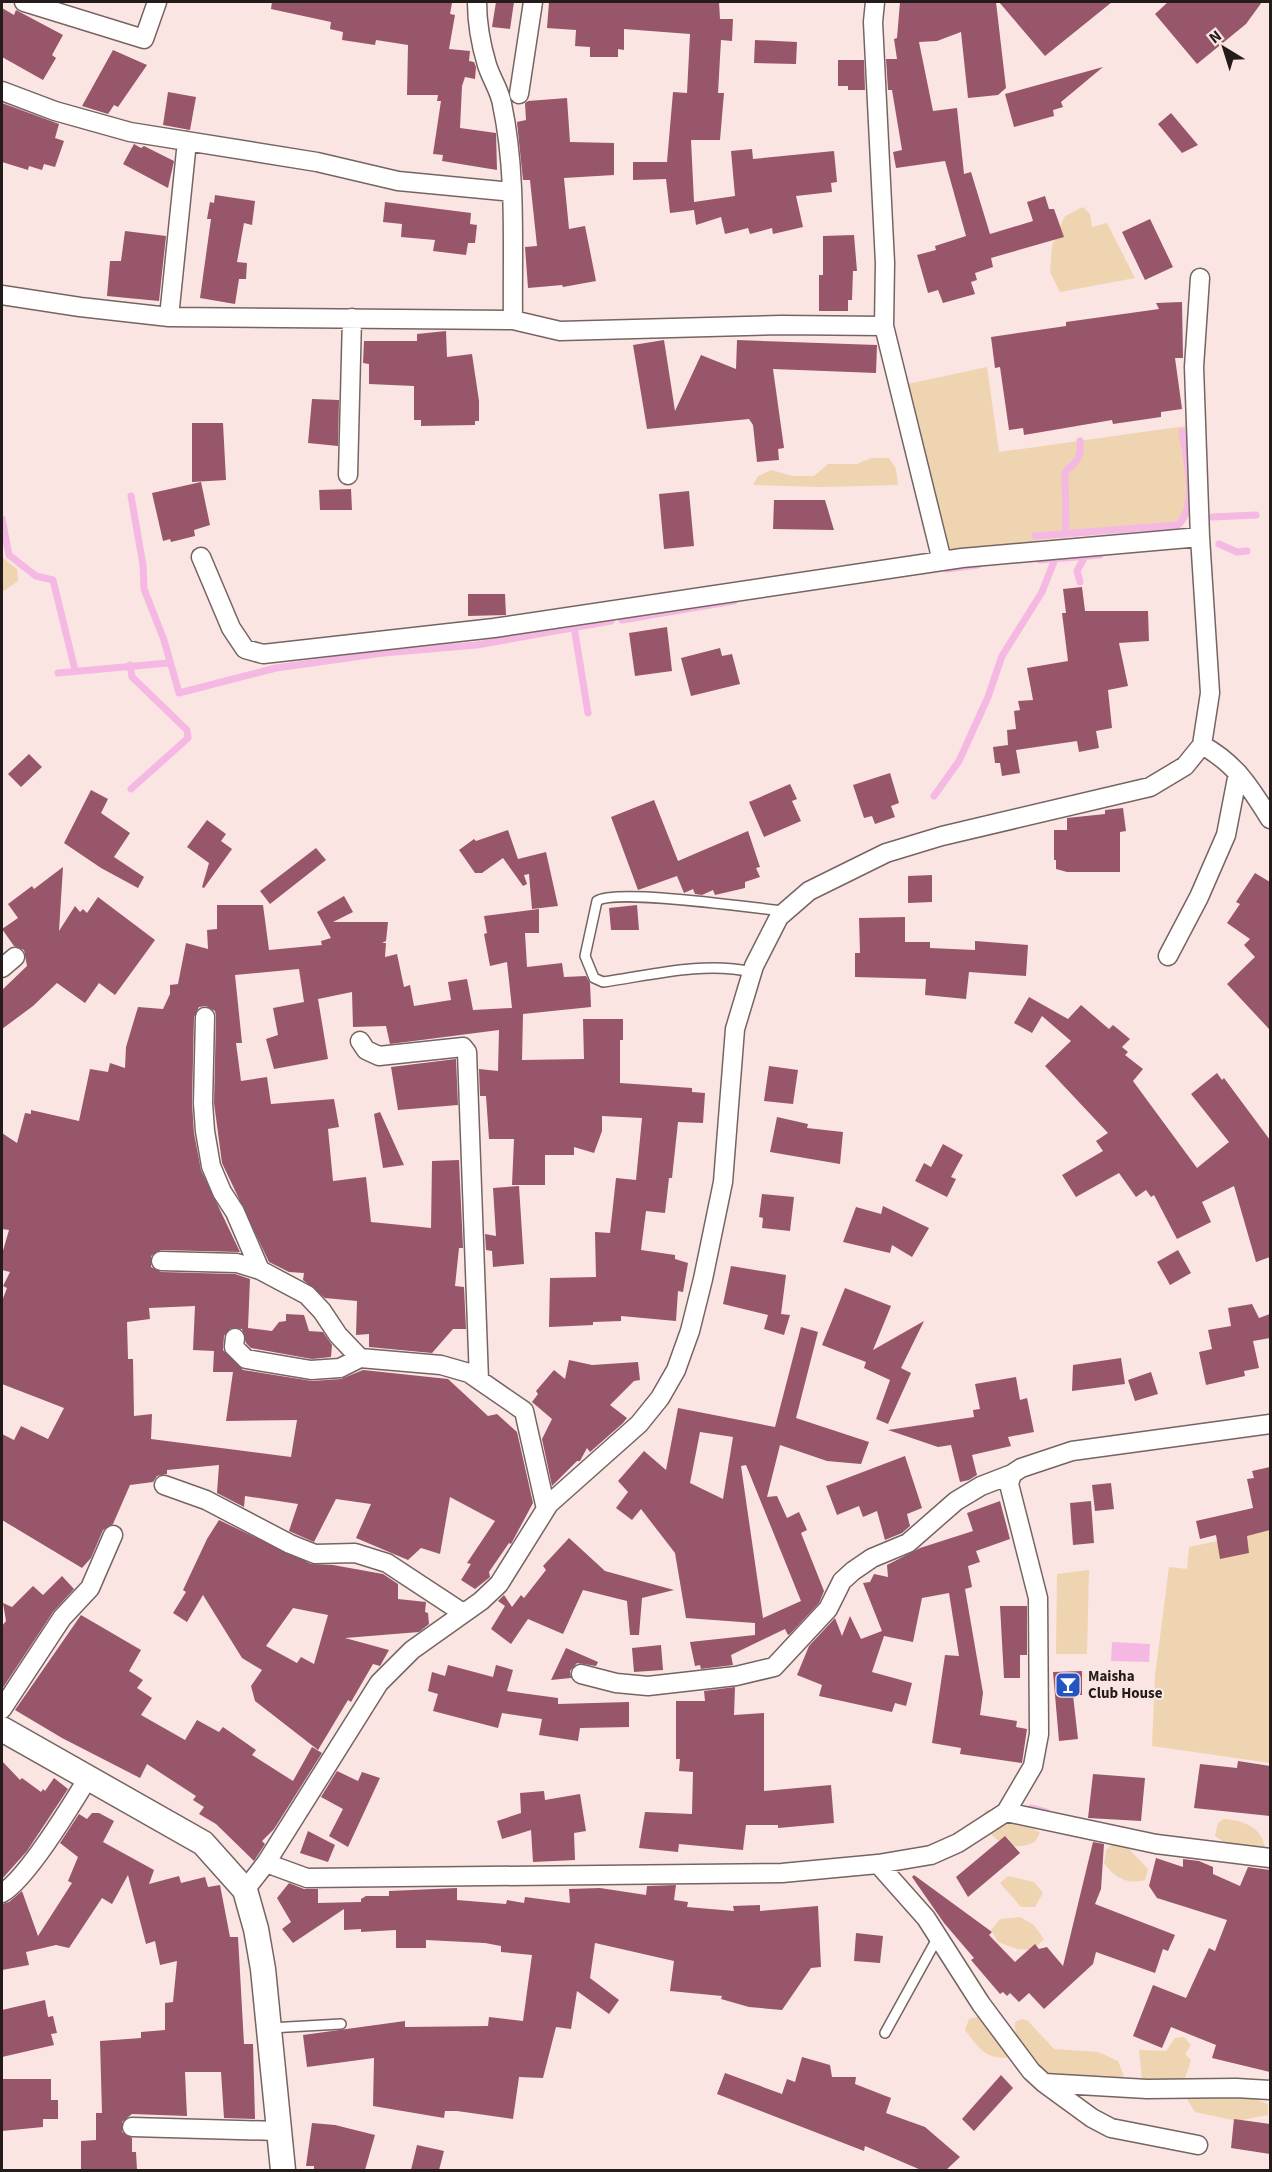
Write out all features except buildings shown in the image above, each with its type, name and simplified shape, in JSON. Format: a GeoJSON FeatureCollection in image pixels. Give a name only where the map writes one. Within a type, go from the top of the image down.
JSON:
{"type":"FeatureCollection","features":[{"type":"Feature","properties":{"kind":"street"},"geometry":{"type":"LineString","coordinates":[[24,2],[144,39],[157,2]]}},
{"type":"Feature","properties":{"kind":"street"},"geometry":{"type":"LineString","coordinates":[[477,2],[486,63],[519,96]]}},
{"type":"Feature","properties":{"kind":"street"},"geometry":{"type":"LineString","coordinates":[[513,320],[512,192],[519,96],[533,2]]}},
{"type":"Feature","properties":{"kind":"street"},"geometry":{"type":"LineString","coordinates":[[875,2],[873,22],[885,263],[884,326],[942,561]]}},
{"type":"Feature","properties":{"kind":"street"},"geometry":{"type":"LineString","coordinates":[[2,91],[105,127],[317,162],[398,181],[512,192]]}},
{"type":"Feature","properties":{"kind":"street"},"geometry":{"type":"LineString","coordinates":[[169,317],[187,141]]}},
{"type":"Feature","properties":{"kind":"street"},"geometry":{"type":"LineString","coordinates":[[245,1890],[266,1863],[379,1683],[411,1650],[499,1584],[554,1499],[639,1424],[660,1398],[676,1370],[690,1331],[703,1279],[723,1182],[735,1029],[753,972],[779,917],[809,891],[886,853],[942,836],[1150,787],[1185,766],[1202,745],[1210,693],[1200,537],[1194,367],[1200,278]]}},
{"type":"Feature","properties":{"kind":"street"},"geometry":{"type":"LineString","coordinates":[[2,295],[80,308],[169,317],[513,320],[560,331],[769,325],[884,326]]}},
{"type":"Feature","properties":{"kind":"street"},"geometry":{"type":"LineString","coordinates":[[348,475],[352,318]]}},
{"type":"Feature","properties":{"kind":"street"},"geometry":{"type":"LineString","coordinates":[[201,557],[231,628],[245,649],[262,654],[494,628],[942,561],[1200,537]]}},
{"type":"Feature","properties":{"kind":"street"},"geometry":{"type":"LineString","coordinates":[[1202,745],[1224,757],[1270,819]]}},
{"type":"Feature","properties":{"kind":"street"},"geometry":{"type":"LineString","coordinates":[[1168,956],[1199,897],[1226,835],[1238,773]]}},
{"type":"Feature","properties":{"kind":"street"},"geometry":{"type":"LineString","coordinates":[[205,1017],[203,1103],[211,1166],[222,1192],[235,1212],[260,1270]]}},
{"type":"Feature","properties":{"kind":"street"},"geometry":{"type":"LineString","coordinates":[[360,1041],[366,1050],[379,1056],[463,1047],[467,1052],[479,1380]]}},
{"type":"Feature","properties":{"kind":"street"},"geometry":{"type":"LineString","coordinates":[[162,1261],[237,1263],[260,1270],[306,1295],[360,1358]]}},
{"type":"Feature","properties":{"kind":"street"},"geometry":{"type":"LineString","coordinates":[[235,1338],[234,1347],[246,1359],[310,1370],[340,1368],[360,1358],[441,1365],[469,1373],[524,1411],[546,1509]]}},
{"type":"Feature","properties":{"kind":"street"},"geometry":{"type":"LineString","coordinates":[[581,1674],[616,1683],[648,1686],[736,1676],[774,1667],[828,1609],[842,1581],[853,1571],[872,1558],[908,1543],[956,1501],[981,1486],[1021,1468],[1072,1451],[1270,1424]]}},
{"type":"Feature","properties":{"kind":"street"},"geometry":{"type":"LineString","coordinates":[[266,1863],[307,1878],[771,1874],[878,1864],[941,1851],[1006,1812],[1033,1766],[1039,1734],[1040,1701],[1038,1598],[1009,1484],[1012,1474]]}},
{"type":"Feature","properties":{"kind":"street"},"geometry":{"type":"LineString","coordinates":[[164,1485],[206,1500],[290,1544],[315,1554],[355,1553],[387,1563],[463,1613]]}},
{"type":"Feature","properties":{"kind":"street"},"geometry":{"type":"LineString","coordinates":[[2,1709],[62,1618],[90,1588],[113,1535]]}},
{"type":"Feature","properties":{"kind":"street"},"geometry":{"type":"LineString","coordinates":[[2,1729],[202,1843],[245,1890],[256,1929],[263,1969],[277,2131],[283,2170]]}},
{"type":"Feature","properties":{"kind":"street"},"geometry":{"type":"LineString","coordinates":[[2,1893],[61,1823],[88,1778]]}},
{"type":"Feature","properties":{"kind":"street"},"geometry":{"type":"LineString","coordinates":[[1006,1812],[1156,1844],[1270,1858]]}},
{"type":"Feature","properties":{"kind":"street"},"geometry":{"type":"LineString","coordinates":[[878,1864],[926,1918],[981,2004],[1031,2071],[1044,2083],[1092,2118],[1111,2128],[1198,2145]]}},
{"type":"Feature","properties":{"kind":"street"},"geometry":{"type":"LineString","coordinates":[[1044,2083],[1147,2089],[1270,2090]]}},
{"type":"Feature","properties":{"kind":"street"},"geometry":{"type":"LineString","coordinates":[[132,2127],[277,2131]]}},
{"type":"Feature","properties":{"kind":"lane"},"geometry":{"type":"LineString","coordinates":[[753,972],[730,967],[689,969],[603,982],[594,978],[585,956],[597,901],[612,897],[644,897],[786,911]]}},
{"type":"Feature","properties":{"kind":"lane"},"geometry":{"type":"LineString","coordinates":[[885,2033],[938,1937]]}},
{"type":"Feature","properties":{"kind":"lane"},"geometry":{"type":"LineString","coordinates":[[268,2028],[341,2024]]}},
{"type":"Feature","properties":{"kind":"shaded area"},"geometry":{"type":"Polygon","coordinates":[[[1083,207],[1090,214],[1092,227],[1107,223],[1135,278],[1060,292],[1050,272],[1052,246],[1065,216],[1083,207]]]}},
{"type":"Feature","properties":{"kind":"shaded area"},"geometry":{"type":"Polygon","coordinates":[[[987,367],[999,452],[1186,426],[1192,510],[1182,527],[1039,540],[1032,548],[958,552],[948,550],[903,385],[987,367]]]}},
{"type":"Feature","properties":{"kind":"shaded area"},"geometry":{"type":"Polygon","coordinates":[[[871,458],[889,458],[896,469],[898,485],[822,487],[753,485],[758,476],[772,470],[792,476],[814,476],[828,464],[857,464],[871,458]]]}},
{"type":"Feature","properties":{"kind":"shaded area"},"geometry":{"type":"Polygon","coordinates":[[[2,557],[17,569],[18,581],[2,592],[2,557]]]}},
{"type":"Feature","properties":{"kind":"shaded area"},"geometry":{"type":"Polygon","coordinates":[[[1270,1530],[1270,1763],[1152,1746],[1155,1676],[1169,1567],[1187,1569],[1189,1547],[1270,1530]]]}},
{"type":"Feature","properties":{"kind":"shaded area"},"geometry":{"type":"Polygon","coordinates":[[[1089,1570],[1087,1654],[1056,1654],[1057,1574],[1089,1570]]]}},
{"type":"Feature","properties":{"kind":"shaded area"},"geometry":{"type":"Polygon","coordinates":[[[1112,1642],[1150,1644],[1149,1662],[1111,1661],[1112,1642]]]}},
{"type":"Feature","properties":{"kind":"shaded area"},"geometry":{"type":"Polygon","coordinates":[[[986,1810],[1014,1817],[1040,1833],[1035,1842],[1010,1846],[997,1840],[980,1820],[986,1810]]]}},
{"type":"Feature","properties":{"kind":"shaded area"},"geometry":{"type":"Polygon","coordinates":[[[1224,1819],[1245,1823],[1256,1830],[1265,1848],[1246,1851],[1233,1847],[1215,1836],[1218,1823],[1224,1819]]]}},
{"type":"Feature","properties":{"kind":"shaded area"},"geometry":{"type":"Polygon","coordinates":[[[1113,1844],[1124,1844],[1148,1869],[1145,1880],[1127,1881],[1108,1868],[1104,1863],[1106,1850],[1113,1844]]]}},
{"type":"Feature","properties":{"kind":"shaded area"},"geometry":{"type":"Polygon","coordinates":[[[1008,1876],[1034,1882],[1043,1893],[1035,1907],[1021,1907],[1000,1883],[1008,1876]]]}},
{"type":"Feature","properties":{"kind":"shaded area"},"geometry":{"type":"Polygon","coordinates":[[[1020,1917],[1034,1925],[1044,1939],[1033,1950],[1017,1949],[998,1942],[991,1930],[1000,1919],[1020,1917]]]}},
{"type":"Feature","properties":{"kind":"shaded area"},"geometry":{"type":"Polygon","coordinates":[[[984,2017],[1014,2057],[991,2055],[975,2043],[965,2030],[969,2019],[984,2017]]]}},
{"type":"Feature","properties":{"kind":"shaded area"},"geometry":{"type":"Polygon","coordinates":[[[1022,2019],[1028,2021],[1054,2049],[1098,2052],[1118,2061],[1124,2076],[1117,2082],[1070,2079],[1047,2074],[1028,2059],[1020,2045],[1015,2022],[1022,2019]]]}},
{"type":"Feature","properties":{"kind":"shaded area"},"geometry":{"type":"Polygon","coordinates":[[[1184,2037],[1191,2045],[1185,2054],[1191,2060],[1179,2097],[1161,2099],[1142,2080],[1139,2050],[1166,2051],[1175,2038],[1184,2037]]]}},
{"type":"Feature","properties":{"kind":"shaded area"},"geometry":{"type":"Polygon","coordinates":[[[1240,2093],[1268,2104],[1268,2115],[1237,2121],[1195,2112],[1187,2099],[1194,2096],[1240,2093]]]}},
{"type":"Feature","properties":{"kind":"waterway"},"geometry":{"type":"LineString","coordinates":[[1035,536],[1178,525],[1184,516],[1190,493],[1182,432]]}},
{"type":"Feature","properties":{"kind":"waterway"},"geometry":{"type":"LineString","coordinates":[[1066,534],[1065,472],[1078,458],[1080,441]]}},
{"type":"Feature","properties":{"kind":"waterway"},"geometry":{"type":"LineString","coordinates":[[131,496],[143,565],[144,589],[164,640],[179,693],[276,668],[383,653],[477,645],[611,621]]}},
{"type":"Feature","properties":{"kind":"waterway"},"geometry":{"type":"LineString","coordinates":[[1212,517],[1256,515]]}},
{"type":"Feature","properties":{"kind":"waterway"},"geometry":{"type":"LineString","coordinates":[[2,519],[9,555],[36,576],[53,580],[75,670]]}},
{"type":"Feature","properties":{"kind":"waterway"},"geometry":{"type":"LineString","coordinates":[[1219,544],[1237,552],[1247,551]]}},
{"type":"Feature","properties":{"kind":"waterway"},"geometry":{"type":"LineString","coordinates":[[1040,560],[1100,555]]}},
{"type":"Feature","properties":{"kind":"waterway"},"geometry":{"type":"LineString","coordinates":[[1080,582],[1077,571],[1085,556]]}},
{"type":"Feature","properties":{"kind":"waterway"},"geometry":{"type":"LineString","coordinates":[[934,796],[959,761],[988,697],[1002,656],[1042,592],[1055,559]]}},
{"type":"Feature","properties":{"kind":"waterway"},"geometry":{"type":"LineString","coordinates":[[947,569],[978,565]]}},
{"type":"Feature","properties":{"kind":"waterway"},"geometry":{"type":"LineString","coordinates":[[622,620],[734,601]]}},
{"type":"Feature","properties":{"kind":"waterway"},"geometry":{"type":"LineString","coordinates":[[574,627],[588,713]]}},
{"type":"Feature","properties":{"kind":"waterway"},"geometry":{"type":"LineString","coordinates":[[58,673],[168,663]]}},
{"type":"Feature","properties":{"kind":"waterway"},"geometry":{"type":"LineString","coordinates":[[130,665],[132,677],[187,730],[188,738],[131,789]]}},
{"type":"Feature","properties":{"kind":"waterway"},"geometry":{"type":"LineString","coordinates":[[1031,1808],[1046,1812]]}},
{"type":"Feature","properties":{"kind":"place","name":"Maisha Club House"},"geometry":{"type":"Point","coordinates":[1068,1685]}}]}
